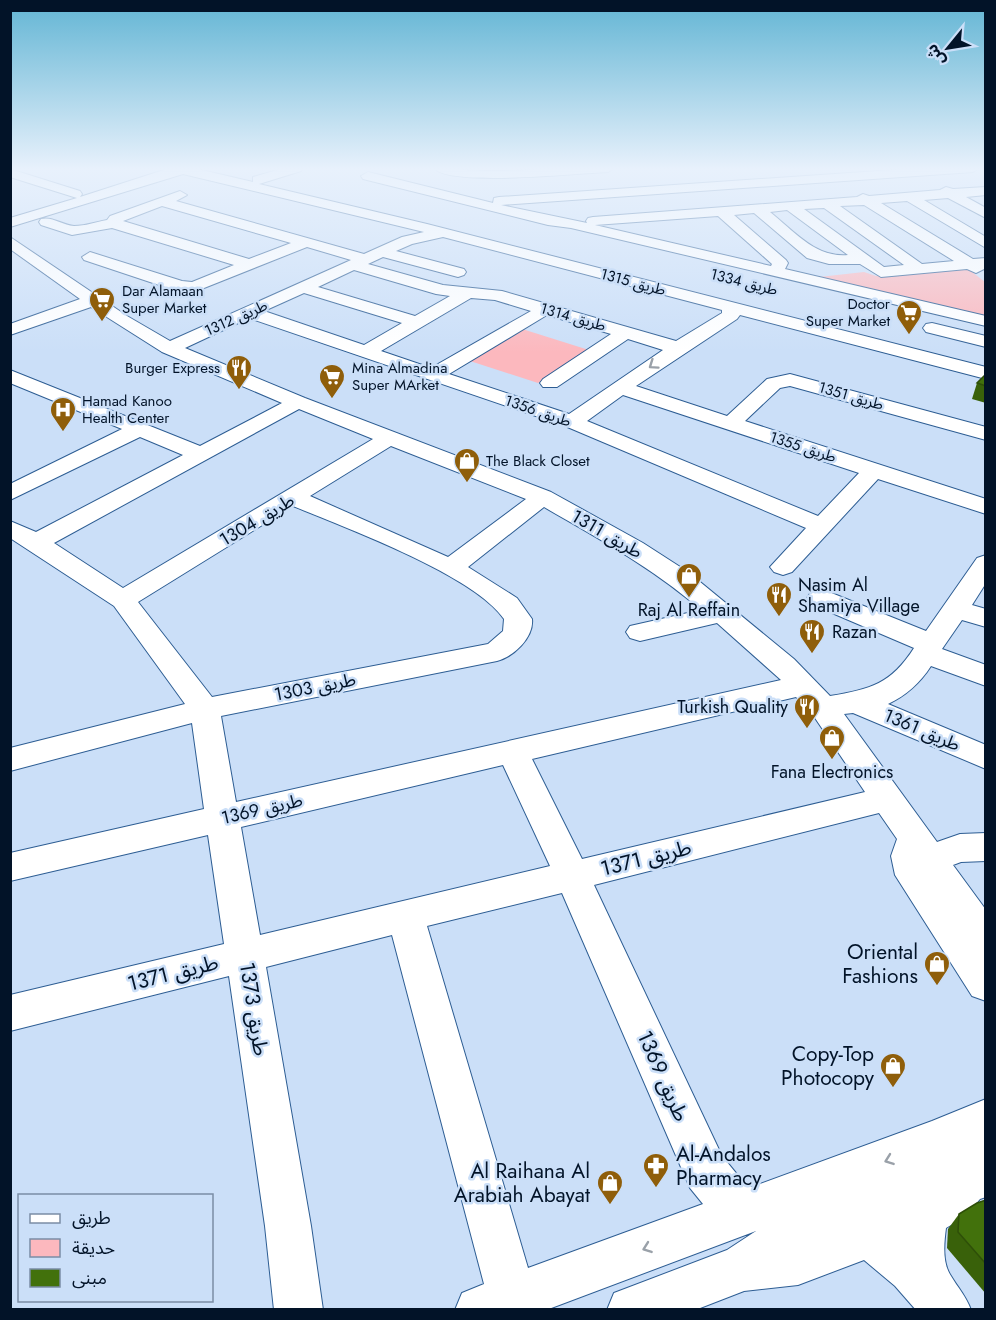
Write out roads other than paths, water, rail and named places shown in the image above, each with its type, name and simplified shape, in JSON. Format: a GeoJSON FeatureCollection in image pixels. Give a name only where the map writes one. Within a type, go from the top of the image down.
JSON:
{"type":"FeatureCollection","features":[{"type":"Feature","properties":{"kind":"street"},"geometry":{"type":"LineString","coordinates":[[67,230],[73,232],[83,230]]}},
{"type":"Feature","properties":{"kind":"street"},"geometry":{"type":"LineString","coordinates":[[134,230],[250,265]]}},
{"type":"Feature","properties":{"kind":"street","name":"طريق 1314"},"geometry":{"type":"LineString","coordinates":[[261,230],[306,242],[442,290],[496,295],[678,348]]}},
{"type":"Feature","properties":{"kind":"street","name":"طريق 1312"},"geometry":{"type":"LineString","coordinates":[[175,351],[248,312],[407,240],[438,230]]}},
{"type":"Feature","properties":{"kind":"street","name":"طريق 1315"},"geometry":{"type":"LineString","coordinates":[[442,230],[986,373]]}},
{"type":"Feature","properties":{"kind":"street","name":"طريق 1315"},"geometry":{"type":"LineString","coordinates":[[446,230],[524,238],[986,363]]}},
{"type":"Feature","properties":{"kind":"street"},"geometry":{"type":"LineString","coordinates":[[524,238],[543,230]]}},
{"type":"Feature","properties":{"kind":"street"},"geometry":{"type":"LineString","coordinates":[[593,230],[986,321]]}},
{"type":"Feature","properties":{"kind":"street"},"geometry":{"type":"LineString","coordinates":[[671,230],[692,252]]}},
{"type":"Feature","properties":{"kind":"street"},"geometry":{"type":"LineString","coordinates":[[738,230],[780,264],[776,272]]}},
{"type":"Feature","properties":{"kind":"street"},"geometry":{"type":"LineString","coordinates":[[784,230],[813,255],[835,261],[861,259]]}},
{"type":"Feature","properties":{"kind":"street"},"geometry":{"type":"LineString","coordinates":[[822,230],[881,272],[978,263]]}},
{"type":"Feature","properties":{"kind":"street"},"geometry":{"type":"LineString","coordinates":[[861,230],[921,270]]}},
{"type":"Feature","properties":{"kind":"street"},"geometry":{"type":"LineString","coordinates":[[919,230],[978,263],[986,275]]}},
{"type":"Feature","properties":{"kind":"street"},"geometry":{"type":"LineString","coordinates":[[963,230],[986,244]]}},
{"type":"Feature","properties":{"kind":"street"},"geometry":{"type":"LineString","coordinates":[[131,242],[152,235]]}},
{"type":"Feature","properties":{"kind":"street","name":"طريق 1334"},"geometry":{"type":"LineString","coordinates":[[524,238],[695,270]]}},
{"type":"Feature","properties":{"kind":"street","name":"طريق 1311"},"geometry":{"type":"LineString","coordinates":[[11,241],[71,263],[94,300],[121,320],[175,351],[185,360],[291,406],[540,500],[634,548],[679,577],[813,697],[986,940]]}},
{"type":"Feature","properties":{"kind":"street"},"geometry":{"type":"LineString","coordinates":[[71,263],[187,287],[210,282],[306,242]]}},
{"type":"Feature","properties":{"kind":"street"},"geometry":{"type":"LineString","coordinates":[[71,263],[110,250]]}},
{"type":"Feature","properties":{"kind":"street"},"geometry":{"type":"LineString","coordinates":[[383,252],[458,272]]}},
{"type":"Feature","properties":{"kind":"street"},"geometry":{"type":"LineString","coordinates":[[304,288],[417,322]]}},
{"type":"Feature","properties":{"kind":"street"},"geometry":{"type":"LineString","coordinates":[[366,352],[467,293]]}},
{"type":"Feature","properties":{"kind":"street"},"geometry":{"type":"LineString","coordinates":[[10,330],[94,300]]}},
{"type":"Feature","properties":{"kind":"street"},"geometry":{"type":"LineString","coordinates":[[572,422],[678,348],[731,315],[731,307]]}},
{"type":"Feature","properties":{"kind":"street"},"geometry":{"type":"LineString","coordinates":[[433,375],[546,309]]}},
{"type":"Feature","properties":{"kind":"street","name":"طريق 1356"},"geometry":{"type":"LineString","coordinates":[[248,312],[572,422],[822,526]]}},
{"type":"Feature","properties":{"kind":"street"},"geometry":{"type":"LineString","coordinates":[[920,325],[986,342]]}},
{"type":"Feature","properties":{"kind":"street"},"geometry":{"type":"LineString","coordinates":[[550,382],[626,333]]}},
{"type":"Feature","properties":{"kind":"street","name":"طريق 1311"},"geometry":{"type":"LineString","coordinates":[[175,351],[192,356],[386,440]]}},
{"type":"Feature","properties":{"kind":"street","name":"طريق 1351"},"geometry":{"type":"LineString","coordinates":[[730,424],[774,384],[793,372],[986,434]]}},
{"type":"Feature","properties":{"kind":"street"},"geometry":{"type":"LineString","coordinates":[[10,376],[201,454]]}},
{"type":"Feature","properties":{"kind":"street","name":"طريق 1355"},"geometry":{"type":"LineString","coordinates":[[621,388],[986,507]]}},
{"type":"Feature","properties":{"kind":"street"},"geometry":{"type":"LineString","coordinates":[[36,542],[291,406]]}},
{"type":"Feature","properties":{"kind":"street"},"geometry":{"type":"LineString","coordinates":[[10,493],[141,428]]}},
{"type":"Feature","properties":{"kind":"street","name":"طريق 1304"},"geometry":{"type":"LineString","coordinates":[[123,600],[386,440]]}},
{"type":"Feature","properties":{"kind":"street"},"geometry":{"type":"LineString","coordinates":[[783,567],[874,470]]}},
{"type":"Feature","properties":{"kind":"street","name":"طريق 1303"},"geometry":{"type":"LineString","coordinates":[[10,760],[205,709],[497,652],[509,642],[518,628],[518,619],[510,608],[484,585],[451,567],[294,498]]}},
{"type":"Feature","properties":{"kind":"street"},"geometry":{"type":"LineString","coordinates":[[451,567],[540,500]]}},
{"type":"Feature","properties":{"kind":"street"},"geometry":{"type":"LineString","coordinates":[[10,528],[36,542],[123,600],[205,709]]}},
{"type":"Feature","properties":{"kind":"street","name":"طريق 1361"},"geometry":{"type":"LineString","coordinates":[[858,703],[888,692],[909,676],[955,608],[983,574]]}},
{"type":"Feature","properties":{"kind":"street"},"geometry":{"type":"LineString","coordinates":[[820,598],[986,676]]}},
{"type":"Feature","properties":{"kind":"street"},"geometry":{"type":"LineString","coordinates":[[955,608],[986,619]]}},
{"type":"Feature","properties":{"kind":"street"},"geometry":{"type":"LineString","coordinates":[[640,632],[722,614]]}},
{"type":"Feature","properties":{"kind":"street","name":"طريق 1361"},"geometry":{"type":"LineString","coordinates":[[813,697],[858,703],[986,758]]}},
{"type":"Feature","properties":{"kind":"street","name":"طريق 1369"},"geometry":{"type":"LineString","coordinates":[[10,867],[513,752],[813,697]]}},
{"type":"Feature","properties":{"kind":"street","name":"طريق 1373"},"geometry":{"type":"LineString","coordinates":[[205,709],[288,1226],[299,1310]]}},
{"type":"Feature","properties":{"kind":"street","name":"طريق 1369"},"geometry":{"type":"LineString","coordinates":[[513,752],[573,876],[706,1172],[724,1194],[747,1212]]}},
{"type":"Feature","properties":{"kind":"street","name":"طريق 1371"},"geometry":{"type":"LineString","coordinates":[[10,1013],[886,799]]}},
{"type":"Feature","properties":{"kind":"street"},"geometry":{"type":"LineString","coordinates":[[986,847],[908,848],[913,875],[986,984]]}},
{"type":"Feature","properties":{"kind":"street"},"geometry":{"type":"LineString","coordinates":[[406,917],[496,1303],[933,1143],[986,1120]]}},
{"type":"Feature","properties":{"kind":"street"},"geometry":{"type":"LineString","coordinates":[[631,1310],[741,1268],[798,1262],[894,1220],[947,1202],[978,1169],[952,1142],[933,1143]]}},
{"type":"Feature","properties":{"kind":"street","name":"طريق 1369"},"geometry":{"type":"LineString","coordinates":[[699,1229],[707,1202],[706,1172]]}},
{"type":"Feature","properties":{"kind":"street"},"geometry":{"type":"LineString","coordinates":[[894,1220],[900,1257],[937,1296]]}},
{"type":"Feature","properties":{"kind":"place","name":"Dar Alamaan Super Market"},"geometry":{"type":"Point","coordinates":[102,323]}},
{"type":"Feature","properties":{"kind":"place","name":"Doctor Super Market"},"geometry":{"type":"Point","coordinates":[909,336]}},
{"type":"Feature","properties":{"kind":"place","name":"Burger Express"},"geometry":{"type":"Point","coordinates":[239,391]}},
{"type":"Feature","properties":{"kind":"place","name":"Mina Almadina Super MArket"},"geometry":{"type":"Point","coordinates":[332,400]}},
{"type":"Feature","properties":{"kind":"place","name":"Hamad Kanoo Health Center"},"geometry":{"type":"Point","coordinates":[63,433]}},
{"type":"Feature","properties":{"kind":"place","name":"The Black Closet"},"geometry":{"type":"Point","coordinates":[467,484]}},
{"type":"Feature","properties":{"kind":"place","name":"Raj Al Reffain"},"geometry":{"type":"Point","coordinates":[689,599]}},
{"type":"Feature","properties":{"kind":"place","name":"Nasim Al Shamiya Village"},"geometry":{"type":"Point","coordinates":[779,618]}},
{"type":"Feature","properties":{"kind":"place","name":"Razan"},"geometry":{"type":"Point","coordinates":[812,655]}},
{"type":"Feature","properties":{"kind":"place","name":"Turkish Quality"},"geometry":{"type":"Point","coordinates":[807,730]}},
{"type":"Feature","properties":{"kind":"place","name":"Fana Electronics"},"geometry":{"type":"Point","coordinates":[832,761]}},
{"type":"Feature","properties":{"kind":"place","name":"Oriental Fashions"},"geometry":{"type":"Point","coordinates":[937,987]}},
{"type":"Feature","properties":{"kind":"place","name":"Copy-Top Photocopy"},"geometry":{"type":"Point","coordinates":[893,1089]}},
{"type":"Feature","properties":{"kind":"place","name":"Al-Andalos Pharmacy"},"geometry":{"type":"Point","coordinates":[656,1189]}},
{"type":"Feature","properties":{"kind":"place","name":"Al Raihana Al Arabiah Abayat"},"geometry":{"type":"Point","coordinates":[610,1206]}}]}
